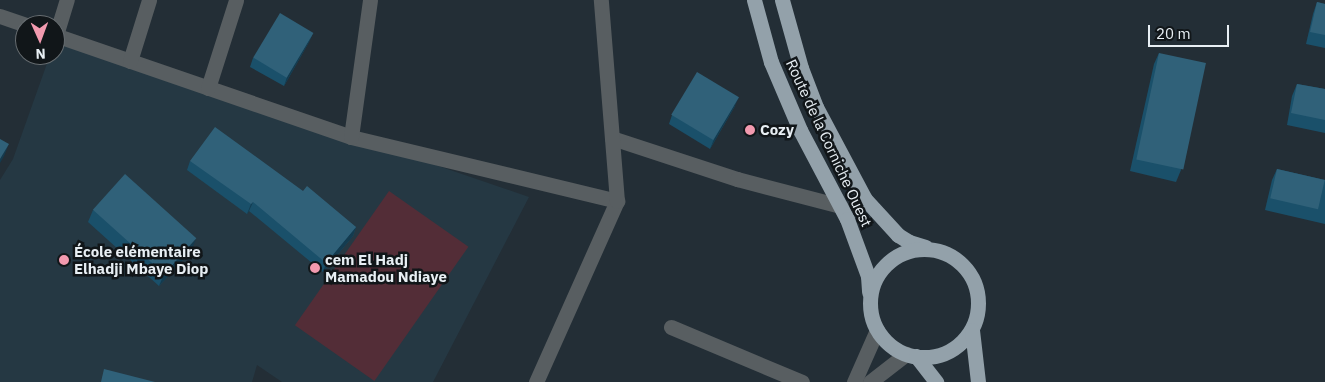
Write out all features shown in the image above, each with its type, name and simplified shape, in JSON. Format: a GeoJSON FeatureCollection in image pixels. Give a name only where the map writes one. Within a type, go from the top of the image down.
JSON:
{"type":"FeatureCollection","features":[{"type":"Feature","properties":{"kind":"highway","name":"Route de la Corniche Ouest"},"geometry":{"type":"LineString","coordinates":[[754,0],[773,68],[800,130],[841,206],[863,260],[868,276],[869,300]]}},
{"type":"Feature","properties":{"kind":"highway","name":"Route de la Corniche Ouest"},"geometry":{"type":"LineString","coordinates":[[782,0],[801,68],[816,107],[865,199],[898,235],[909,242],[929,248]]}},
{"type":"Feature","properties":{"kind":"highway"},"geometry":{"type":"LineString","coordinates":[[936,382],[911,355],[884,340],[876,330],[871,316],[869,300],[873,283],[882,268],[895,256],[911,250],[929,248],[954,257],[965,267],[974,280],[978,295],[978,310],[972,330],[978,382]]}},
{"type":"Feature","properties":{"kind":"highway"},"geometry":{"type":"LineString","coordinates":[[911,355],[935,356],[953,349],[972,330]]}},
{"type":"Feature","properties":{"kind":"street"},"geometry":{"type":"LineString","coordinates":[[62,15],[67,0]]}},
{"type":"Feature","properties":{"kind":"street"},"geometry":{"type":"LineString","coordinates":[[130,61],[149,0]]}},
{"type":"Feature","properties":{"kind":"street"},"geometry":{"type":"LineString","coordinates":[[208,88],[236,0]]}},
{"type":"Feature","properties":{"kind":"street"},"geometry":{"type":"LineString","coordinates":[[351,137],[370,0]]}},
{"type":"Feature","properties":{"kind":"street"},"geometry":{"type":"LineString","coordinates":[[536,382],[618,201],[600,0]]}},
{"type":"Feature","properties":{"kind":"street"},"geometry":{"type":"LineString","coordinates":[[0,16],[15,21]]}},
{"type":"Feature","properties":{"kind":"street"},"geometry":{"type":"LineString","coordinates":[[65,38],[351,137],[618,201]]}},
{"type":"Feature","properties":{"kind":"street"},"geometry":{"type":"LineString","coordinates":[[612,138],[737,179],[841,206]]}},
{"type":"Feature","properties":{"kind":"street"},"geometry":{"type":"LineString","coordinates":[[671,327],[802,382]]}},
{"type":"Feature","properties":{"kind":"street"},"geometry":{"type":"LineString","coordinates":[[854,382],[876,330]]}},
{"type":"Feature","properties":{"kind":"street"},"geometry":{"type":"LineString","coordinates":[[870,382],[911,355]]}},
{"type":"Feature","properties":{"kind":"shaded area","name":"cem El Hadj Mamadou Ndiaye"},"geometry":{"type":"Polygon","coordinates":[[[65,38],[529,197],[433,382],[282,382],[257,365],[252,382],[0,382],[0,180],[13,159],[46,65],[65,65],[65,38]]]}},
{"type":"Feature","properties":{"kind":"shaded area"},"geometry":{"type":"Polygon","coordinates":[[[389,191],[468,247],[374,381],[295,325],[389,191]]]}},
{"type":"Feature","properties":{"kind":"building"},"geometry":{"type":"Polygon","coordinates":[[[1317,2],[1325,4],[1325,35],[1310,32],[1317,2]]]}},
{"type":"Feature","properties":{"kind":"building"},"geometry":{"type":"Polygon","coordinates":[[[280,13],[313,33],[287,78],[253,58],[280,13]]]}},
{"type":"Feature","properties":{"kind":"building"},"geometry":{"type":"Polygon","coordinates":[[[1159,53],[1206,63],[1183,170],[1136,160],[1159,53]]]}},
{"type":"Feature","properties":{"kind":"building"},"geometry":{"type":"Polygon","coordinates":[[[697,72],[739,97],[713,140],[671,115],[697,72]]]}},
{"type":"Feature","properties":{"kind":"building"},"geometry":{"type":"Polygon","coordinates":[[[1297,84],[1325,89],[1325,120],[1291,113],[1297,84]]]}},
{"type":"Feature","properties":{"kind":"building"},"geometry":{"type":"Polygon","coordinates":[[[215,127],[303,191],[307,186],[356,227],[326,263],[253,202],[251,204],[190,161],[215,127]]]}},
{"type":"Feature","properties":{"kind":"building"},"geometry":{"type":"Polygon","coordinates":[[[0,139],[9,144],[0,159],[0,139]]]}},
{"type":"Feature","properties":{"kind":"building"},"geometry":{"type":"Polygon","coordinates":[[[1277,169],[1325,180],[1318,209],[1270,198],[1277,169]]]}},
{"type":"Feature","properties":{"kind":"building"},"geometry":{"type":"Polygon","coordinates":[[[125,174],[196,238],[164,274],[93,210],[125,174]]]}},
{"type":"Feature","properties":{"kind":"building"},"geometry":{"type":"Polygon","coordinates":[[[104,369],[155,382],[101,382],[104,369]]]}},
{"type":"Feature","properties":{"kind":"place","name":"Cozy"},"geometry":{"type":"Point","coordinates":[750,130]}},
{"type":"Feature","properties":{"kind":"place","name":"École elémentaire Elhadji Mbaye Diop"},"geometry":{"type":"Point","coordinates":[64,260]}},
{"type":"Feature","properties":{"kind":"place","name":"cem El Hadj Mamadou Ndiaye"},"geometry":{"type":"Point","coordinates":[315,268]}}]}
